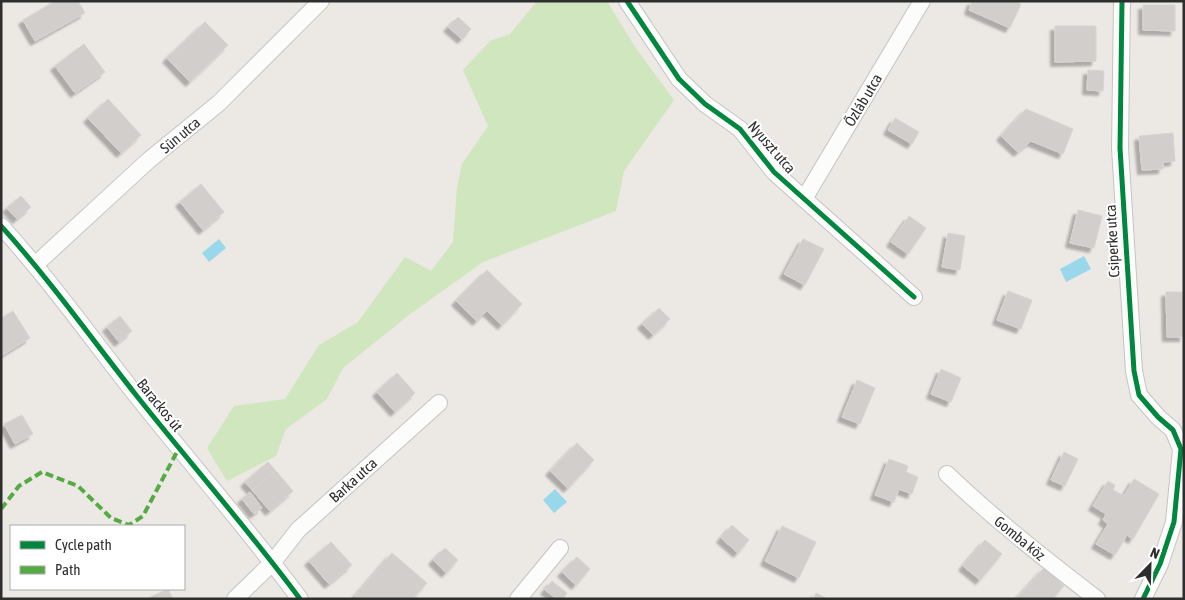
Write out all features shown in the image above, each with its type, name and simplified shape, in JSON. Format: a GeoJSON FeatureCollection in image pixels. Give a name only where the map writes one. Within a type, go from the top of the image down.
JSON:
{"type":"FeatureCollection","features":[{"type":"Feature","properties":{"kind":"street","name":"Sün utca"},"geometry":{"type":"LineString","coordinates":[[36,264],[150,160],[219,103],[321,1]]}},
{"type":"Feature","properties":{"kind":"street","name":"Nyuszt utca"},"geometry":{"type":"LineString","coordinates":[[627,1],[679,80],[705,104],[740,129],[774,172],[914,297]]}},
{"type":"Feature","properties":{"kind":"street","name":"Őzláb utca"},"geometry":{"type":"LineString","coordinates":[[804,199],[922,1]]}},
{"type":"Feature","properties":{"kind":"street","name":"Csiperke utca"},"geometry":{"type":"LineString","coordinates":[[1122,1],[1120,148],[1134,371],[1139,395],[1158,417],[1173,430],[1181,449],[1182,462],[1174,522],[1160,564],[1143,599]]}},
{"type":"Feature","properties":{"kind":"street","name":"Barackos út"},"geometry":{"type":"LineString","coordinates":[[1,226],[36,264],[135,395],[273,562],[300,599]]}},
{"type":"Feature","properties":{"kind":"street","name":"Barka utca"},"geometry":{"type":"LineString","coordinates":[[234,599],[273,562],[298,530],[438,403]]}},
{"type":"Feature","properties":{"kind":"street","name":"Gomba köz"},"geometry":{"type":"LineString","coordinates":[[946,474],[1020,540],[1097,599]]}},
{"type":"Feature","properties":{"kind":"street"},"geometry":{"type":"LineString","coordinates":[[518,599],[560,548]]}},
{"type":"Feature","properties":{"kind":"green space"},"geometry":{"type":"Polygon","coordinates":[[[537,1],[607,1],[635,47],[674,100],[624,171],[616,211],[483,262],[409,315],[343,368],[327,399],[286,429],[276,456],[227,481],[207,448],[234,406],[285,399],[319,345],[358,322],[405,257],[431,271],[453,242],[457,187],[462,164],[488,126],[463,70],[490,41],[510,34],[537,1]]]}},
{"type":"Feature","properties":{"kind":"water"},"geometry":{"type":"Polygon","coordinates":[[[219,239],[226,248],[209,262],[202,253],[219,239]]]}},
{"type":"Feature","properties":{"kind":"water"},"geometry":{"type":"Polygon","coordinates":[[[1084,256],[1091,269],[1066,282],[1060,269],[1084,256]]]}},
{"type":"Feature","properties":{"kind":"water"},"geometry":{"type":"Polygon","coordinates":[[[555,489],[567,502],[554,513],[543,500],[555,489]]]}},
{"type":"Feature","properties":{"kind":"building"},"geometry":{"type":"Polygon","coordinates":[[[55,1],[78,1],[85,13],[35,41],[23,20],[55,1]]]}},
{"type":"Feature","properties":{"kind":"building"},"geometry":{"type":"Polygon","coordinates":[[[972,1],[1015,1],[1021,4],[1010,28],[969,10],[972,1]]]}},
{"type":"Feature","properties":{"kind":"building"},"geometry":{"type":"Polygon","coordinates":[[[1143,5],[1175,5],[1175,31],[1143,30],[1143,5]]]}},
{"type":"Feature","properties":{"kind":"building"},"geometry":{"type":"Polygon","coordinates":[[[458,17],[471,29],[462,39],[448,27],[458,17]]]}},
{"type":"Feature","properties":{"kind":"building"},"geometry":{"type":"Polygon","coordinates":[[[205,22],[228,45],[190,82],[167,58],[205,22]]]}},
{"type":"Feature","properties":{"kind":"building"},"geometry":{"type":"Polygon","coordinates":[[[1055,26],[1096,26],[1096,61],[1055,62],[1055,26]]]}},
{"type":"Feature","properties":{"kind":"building"},"geometry":{"type":"Polygon","coordinates":[[[84,44],[105,72],[75,93],[55,66],[84,44]]]}},
{"type":"Feature","properties":{"kind":"building"},"geometry":{"type":"Polygon","coordinates":[[[1088,70],[1104,71],[1103,91],[1087,90],[1088,70]]]}},
{"type":"Feature","properties":{"kind":"building"},"geometry":{"type":"Polygon","coordinates":[[[108,99],[141,135],[121,153],[88,118],[108,99]]]}},
{"type":"Feature","properties":{"kind":"building"},"geometry":{"type":"Polygon","coordinates":[[[1026,109],[1073,129],[1063,154],[1031,141],[1018,152],[1001,136],[1026,109]]]}},
{"type":"Feature","properties":{"kind":"building"},"geometry":{"type":"Polygon","coordinates":[[[895,118],[919,132],[912,144],[888,130],[895,118]]]}},
{"type":"Feature","properties":{"kind":"building"},"geometry":{"type":"Polygon","coordinates":[[[1173,133],[1175,161],[1163,162],[1163,169],[1142,170],[1139,136],[1173,133]]]}},
{"type":"Feature","properties":{"kind":"building"},"geometry":{"type":"Polygon","coordinates":[[[201,184],[224,212],[203,230],[180,202],[201,184]]]}},
{"type":"Feature","properties":{"kind":"building"},"geometry":{"type":"Polygon","coordinates":[[[21,196],[31,207],[17,219],[7,208],[21,196]]]}},
{"type":"Feature","properties":{"kind":"building"},"geometry":{"type":"Polygon","coordinates":[[[1078,210],[1102,216],[1094,248],[1070,243],[1078,210]]]}},
{"type":"Feature","properties":{"kind":"building"},"geometry":{"type":"Polygon","coordinates":[[[909,216],[926,228],[908,254],[891,242],[909,216]]]}},
{"type":"Feature","properties":{"kind":"building"},"geometry":{"type":"Polygon","coordinates":[[[948,233],[965,236],[960,270],[942,267],[948,233]]]}},
{"type":"Feature","properties":{"kind":"building"},"geometry":{"type":"Polygon","coordinates":[[[803,239],[824,249],[805,285],[784,274],[803,239]]]}},
{"type":"Feature","properties":{"kind":"building"},"geometry":{"type":"Polygon","coordinates":[[[487,270],[522,304],[502,325],[487,311],[477,321],[456,301],[487,270]]]}},
{"type":"Feature","properties":{"kind":"building"},"geometry":{"type":"Polygon","coordinates":[[[1008,291],[1032,300],[1021,329],[997,320],[1008,291]]]}},
{"type":"Feature","properties":{"kind":"building"},"geometry":{"type":"Polygon","coordinates":[[[1166,292],[1184,292],[1184,337],[1167,337],[1166,292]]]}},
{"type":"Feature","properties":{"kind":"building"},"geometry":{"type":"Polygon","coordinates":[[[659,308],[670,319],[653,335],[642,324],[659,308]]]}},
{"type":"Feature","properties":{"kind":"building"},"geometry":{"type":"Polygon","coordinates":[[[13,311],[30,338],[1,356],[1,318],[13,311]]]}},
{"type":"Feature","properties":{"kind":"building"},"geometry":{"type":"Polygon","coordinates":[[[120,316],[132,331],[119,342],[107,327],[120,316]]]}},
{"type":"Feature","properties":{"kind":"building"},"geometry":{"type":"Polygon","coordinates":[[[941,369],[961,378],[951,402],[931,394],[941,369]]]}},
{"type":"Feature","properties":{"kind":"building"},"geometry":{"type":"Polygon","coordinates":[[[397,373],[415,393],[395,412],[377,392],[397,373]]]}},
{"type":"Feature","properties":{"kind":"building"},"geometry":{"type":"Polygon","coordinates":[[[857,380],[875,388],[860,424],[842,417],[857,380]]]}},
{"type":"Feature","properties":{"kind":"building"},"geometry":{"type":"Polygon","coordinates":[[[22,415],[33,434],[15,444],[4,424],[22,415]]]}},
{"type":"Feature","properties":{"kind":"building"},"geometry":{"type":"Polygon","coordinates":[[[577,443],[594,460],[568,488],[550,471],[577,443]]]}},
{"type":"Feature","properties":{"kind":"building"},"geometry":{"type":"Polygon","coordinates":[[[1064,452],[1078,459],[1065,486],[1051,480],[1064,452]]]}},
{"type":"Feature","properties":{"kind":"building"},"geometry":{"type":"Polygon","coordinates":[[[889,459],[908,466],[906,472],[918,477],[912,494],[899,489],[894,502],[875,495],[889,459]]]}},
{"type":"Feature","properties":{"kind":"building"},"geometry":{"type":"Polygon","coordinates":[[[268,462],[276,471],[252,490],[245,482],[268,462]]]}},
{"type":"Feature","properties":{"kind":"building"},"geometry":{"type":"Polygon","coordinates":[[[276,471],[293,491],[270,511],[252,490],[276,471]]]}},
{"type":"Feature","properties":{"kind":"building"},"geometry":{"type":"Polygon","coordinates":[[[1134,479],[1159,494],[1133,539],[1127,535],[1115,555],[1096,544],[1108,524],[1103,520],[1106,514],[1093,506],[1108,481],[1115,485],[1113,490],[1124,496],[1134,479]]]}},
{"type":"Feature","properties":{"kind":"building"},"geometry":{"type":"Polygon","coordinates":[[[250,492],[262,508],[254,514],[242,499],[250,492]]]}},
{"type":"Feature","properties":{"kind":"building"},"geometry":{"type":"Polygon","coordinates":[[[732,525],[749,540],[738,553],[721,538],[732,525]]]}},
{"type":"Feature","properties":{"kind":"building"},"geometry":{"type":"Polygon","coordinates":[[[782,526],[816,542],[799,578],[765,561],[782,526]]]}},
{"type":"Feature","properties":{"kind":"building"},"geometry":{"type":"Polygon","coordinates":[[[985,540],[1002,554],[980,580],[963,566],[985,540]]]}},
{"type":"Feature","properties":{"kind":"building"},"geometry":{"type":"Polygon","coordinates":[[[331,542],[352,565],[329,584],[309,561],[331,542]]]}},
{"type":"Feature","properties":{"kind":"building"},"geometry":{"type":"Polygon","coordinates":[[[445,548],[458,560],[446,573],[433,560],[445,548]]]}},
{"type":"Feature","properties":{"kind":"building"},"geometry":{"type":"Polygon","coordinates":[[[392,553],[427,583],[413,599],[357,599],[355,596],[392,553]]]}},
{"type":"Feature","properties":{"kind":"building"},"geometry":{"type":"Polygon","coordinates":[[[577,557],[590,569],[576,585],[562,572],[577,557]]]}},
{"type":"Feature","properties":{"kind":"building"},"geometry":{"type":"Polygon","coordinates":[[[1044,568],[1064,586],[1052,599],[1016,599],[1044,568]]]}},
{"type":"Feature","properties":{"kind":"building"},"geometry":{"type":"Polygon","coordinates":[[[552,581],[567,593],[563,599],[557,599],[545,590],[552,581]]]}},
{"type":"Feature","properties":{"kind":"building"},"geometry":{"type":"Polygon","coordinates":[[[168,590],[173,599],[146,599],[168,590]]]}},
{"type":"Feature","properties":{"kind":"building"},"geometry":{"type":"Polygon","coordinates":[[[816,593],[828,599],[813,599],[816,593]]]}},
{"type":"Feature","properties":{"kind":"marked path"},"geometry":{"type":"LineString","coordinates":[[1,509],[19,486],[42,472],[78,486],[111,518],[129,525],[143,516],[179,448]]}},
{"type":"Feature","properties":{"kind":"cycle path"},"geometry":{"type":"LineString","coordinates":[[627,1],[679,79],[705,104],[740,129],[774,172],[914,297]]}},
{"type":"Feature","properties":{"kind":"cycle path"},"geometry":{"type":"LineString","coordinates":[[1122,1],[1120,148],[1134,371],[1139,395],[1158,417],[1173,430],[1181,449],[1174,522],[1160,564],[1143,599]]}},
{"type":"Feature","properties":{"kind":"cycle path"},"geometry":{"type":"LineString","coordinates":[[1,226],[53,288],[136,395],[300,599]]}}]}
